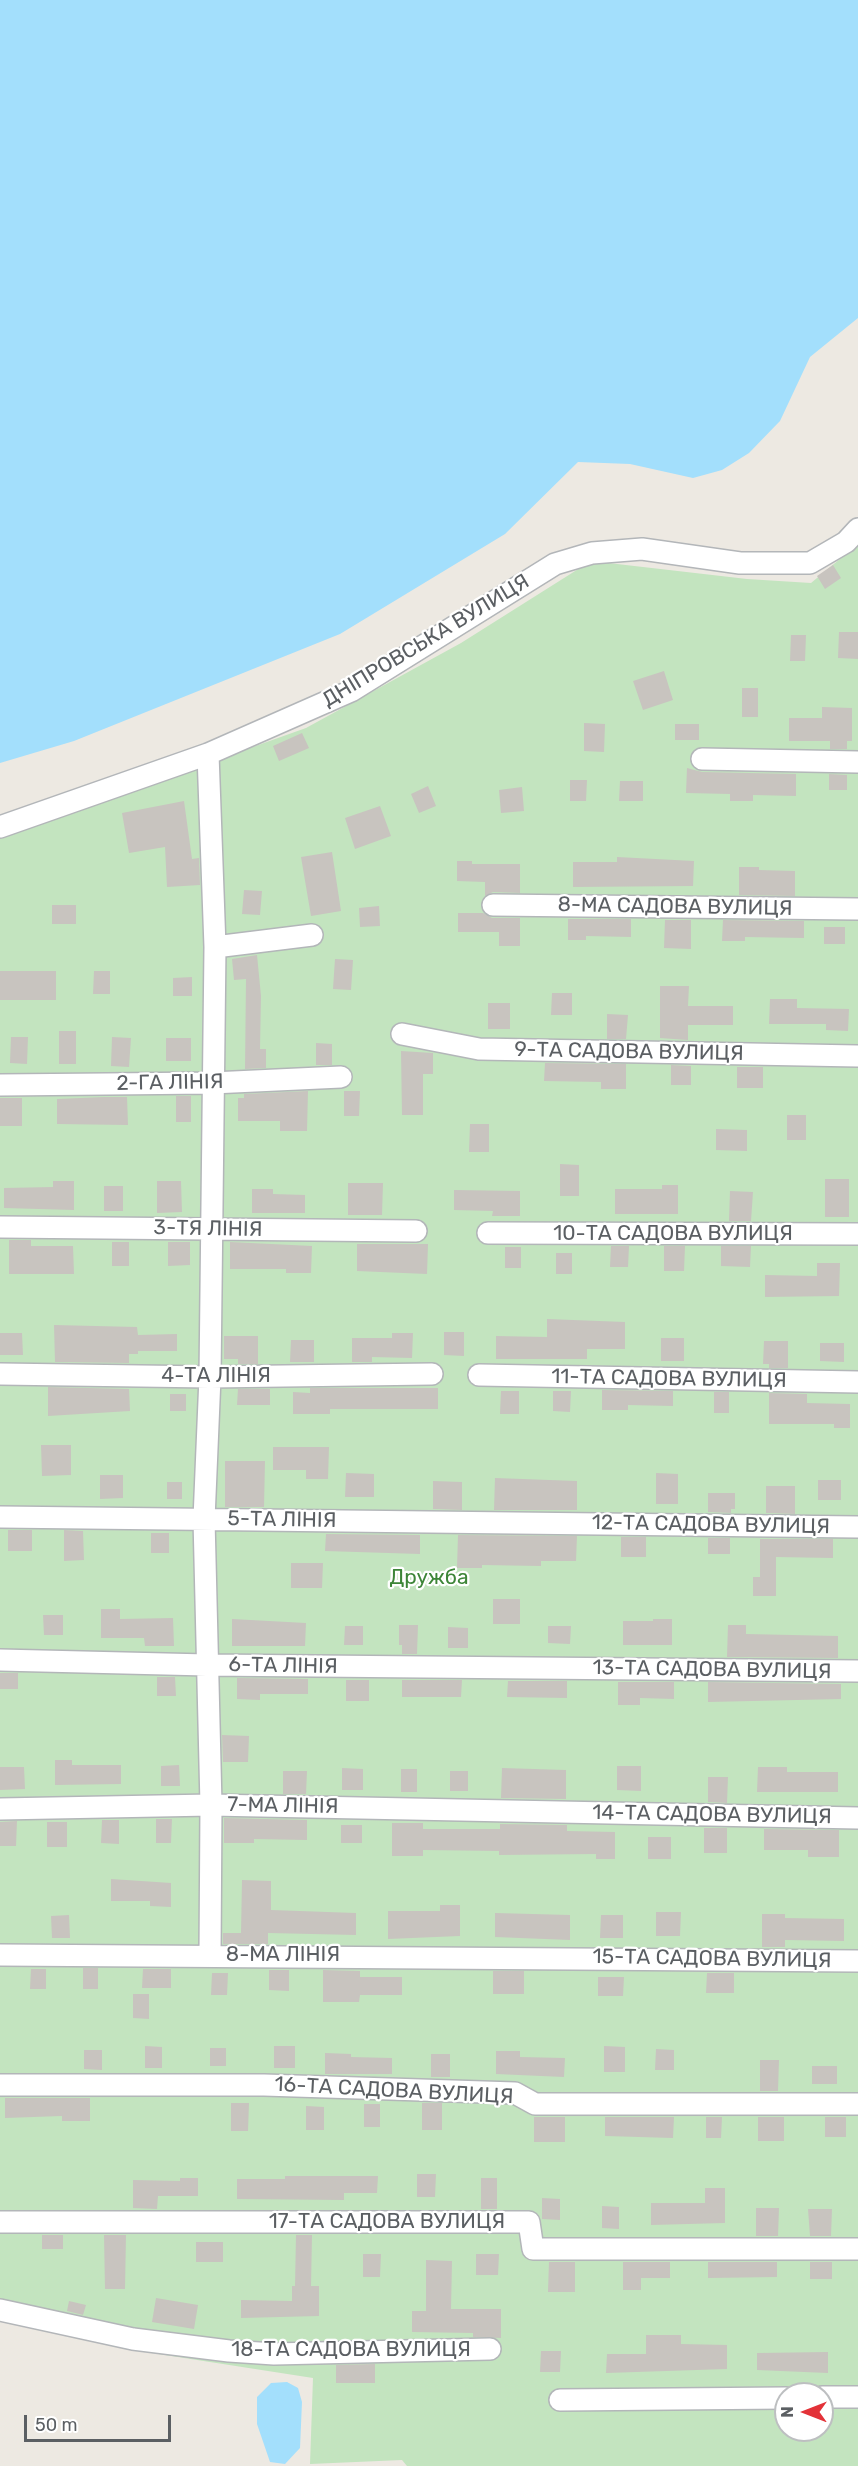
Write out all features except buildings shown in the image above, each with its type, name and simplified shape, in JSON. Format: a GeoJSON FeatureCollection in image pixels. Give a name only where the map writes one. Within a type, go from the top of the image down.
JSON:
{"type":"FeatureCollection","features":[{"type":"Feature","properties":{"kind":"street","name":"ДНІПРОВСЬКА ВУЛИЦЯ"},"geometry":{"type":"LineString","coordinates":[[0,827],[208,754],[351,691],[555,564],[592,553],[642,549],[740,563],[810,563],[846,542],[858,529]]}},
{"type":"Feature","properties":{"kind":"street"},"geometry":{"type":"LineString","coordinates":[[208,754],[215,947],[210,1377],[204,1519],[211,1805],[210,1955]]}},
{"type":"Feature","properties":{"kind":"street"},"geometry":{"type":"LineString","coordinates":[[702,759],[858,762]]}},
{"type":"Feature","properties":{"kind":"street","name":"8-МА САДОВА ВУЛИЦЯ"},"geometry":{"type":"LineString","coordinates":[[493,905],[858,909]]}},
{"type":"Feature","properties":{"kind":"street"},"geometry":{"type":"LineString","coordinates":[[215,947],[312,935]]}},
{"type":"Feature","properties":{"kind":"street","name":"9-ТА САДОВА ВУЛИЦЯ"},"geometry":{"type":"LineString","coordinates":[[402,1034],[479,1049],[858,1056]]}},
{"type":"Feature","properties":{"kind":"street","name":"2-ГА ЛІНІЯ"},"geometry":{"type":"LineString","coordinates":[[0,1085],[212,1083],[341,1077]]}},
{"type":"Feature","properties":{"kind":"street","name":"3-ТЯ ЛІНІЯ"},"geometry":{"type":"LineString","coordinates":[[0,1227],[416,1232]]}},
{"type":"Feature","properties":{"kind":"street","name":"10-ТА САДОВА ВУЛИЦЯ"},"geometry":{"type":"LineString","coordinates":[[488,1233],[858,1234]]}},
{"type":"Feature","properties":{"kind":"street","name":"4-ТА ЛІНІЯ"},"geometry":{"type":"LineString","coordinates":[[0,1374],[210,1377],[432,1374]]}},
{"type":"Feature","properties":{"kind":"street","name":"11-ТА САДОВА ВУЛИЦЯ"},"geometry":{"type":"LineString","coordinates":[[479,1375],[858,1382]]}},
{"type":"Feature","properties":{"kind":"street","name":"5-ТА ЛІНІЯ"},"geometry":{"type":"LineString","coordinates":[[0,1517],[563,1523]]}},
{"type":"Feature","properties":{"kind":"street","name":"12-ТА САДОВА ВУЛИЦЯ"},"geometry":{"type":"LineString","coordinates":[[563,1523],[858,1527]]}},
{"type":"Feature","properties":{"kind":"street","name":"6-ТА ЛІНІЯ"},"geometry":{"type":"LineString","coordinates":[[0,1660],[207,1665],[566,1668]]}},
{"type":"Feature","properties":{"kind":"street","name":"13-ТА САДОВА ВУЛИЦЯ"},"geometry":{"type":"LineString","coordinates":[[566,1668],[858,1671]]}},
{"type":"Feature","properties":{"kind":"street","name":"7-МА ЛІНІЯ"},"geometry":{"type":"LineString","coordinates":[[0,1809],[211,1805],[566,1812]]}},
{"type":"Feature","properties":{"kind":"street","name":"14-ТА САДОВА ВУЛИЦЯ"},"geometry":{"type":"LineString","coordinates":[[566,1812],[858,1818]]}},
{"type":"Feature","properties":{"kind":"street","name":"8-МА ЛІНІЯ"},"geometry":{"type":"LineString","coordinates":[[0,1955],[566,1958]]}},
{"type":"Feature","properties":{"kind":"street","name":"15-ТА САДОВА ВУЛИЦЯ"},"geometry":{"type":"LineString","coordinates":[[566,1958],[858,1960]]}},
{"type":"Feature","properties":{"kind":"street","name":"16-ТА САДОВА ВУЛИЦЯ"},"geometry":{"type":"LineString","coordinates":[[0,2085],[264,2085],[516,2092],[535,2104],[858,2104]]}},
{"type":"Feature","properties":{"kind":"street","name":"17-ТА САДОВА ВУЛИЦЯ"},"geometry":{"type":"LineString","coordinates":[[0,2222],[529,2222],[533,2250],[858,2249]]}},
{"type":"Feature","properties":{"kind":"street","name":"18-ТА САДОВА ВУЛИЦЯ"},"geometry":{"type":"LineString","coordinates":[[0,2310],[132,2339],[229,2351],[274,2354],[490,2349]]}},
{"type":"Feature","properties":{"kind":"street"},"geometry":{"type":"LineString","coordinates":[[834,2397],[858,2397]]}},
{"type":"Feature","properties":{"kind":"street"},"geometry":{"type":"LineString","coordinates":[[560,2400],[774,2398]]}},
{"type":"Feature","properties":{"kind":"green space","name":"Дружба"},"geometry":{"type":"Polygon","coordinates":[[[858,544],[858,2466],[407,2466],[402,2460],[310,2464],[313,2378],[152,2353],[0,2318],[0,837],[306,728],[461,643],[591,561],[747,579],[811,583],[858,544]]]}},
{"type":"Feature","properties":{"kind":"water"},"geometry":{"type":"Polygon","coordinates":[[[0,0],[858,0],[858,318],[810,357],[780,421],[749,453],[722,470],[693,478],[630,464],[578,462],[505,534],[340,634],[74,741],[0,763],[0,0]]]}},
{"type":"Feature","properties":{"kind":"water"},"geometry":{"type":"Polygon","coordinates":[[[287,2382],[298,2388],[302,2402],[300,2448],[285,2464],[270,2462],[257,2424],[257,2397],[271,2383],[287,2382]]]}}]}
